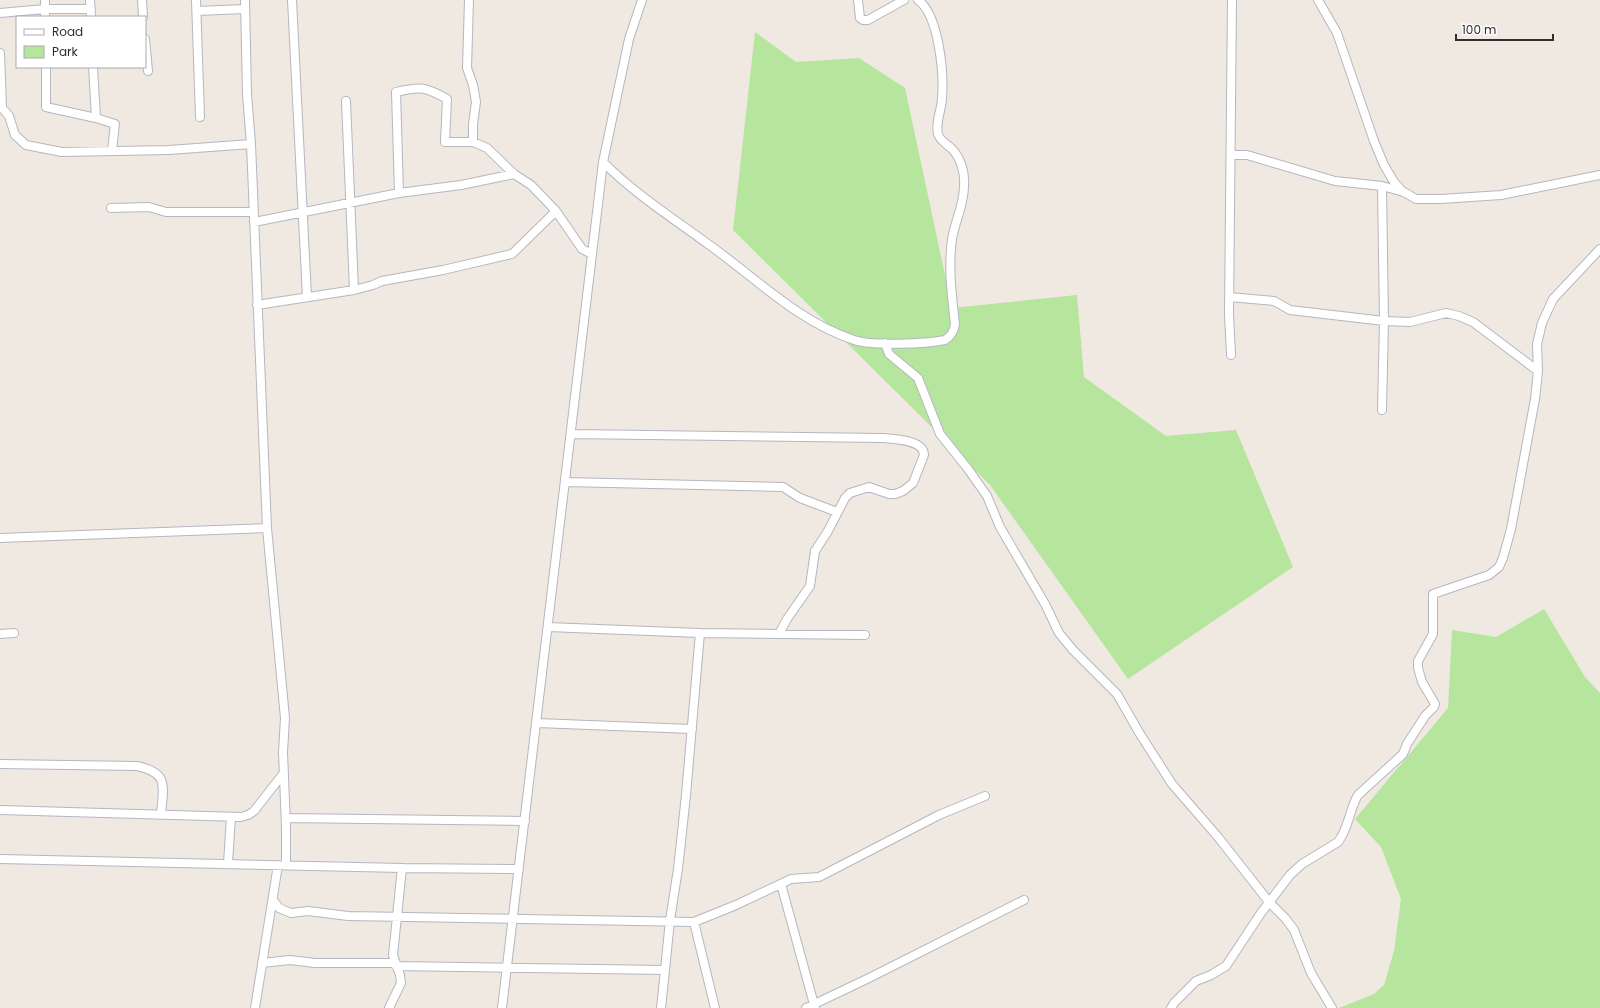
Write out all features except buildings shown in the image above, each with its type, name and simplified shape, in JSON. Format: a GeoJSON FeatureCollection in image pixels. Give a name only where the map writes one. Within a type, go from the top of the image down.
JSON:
{"type":"FeatureCollection","features":[{"type":"Feature","properties":{"kind":"street"},"geometry":{"type":"LineString","coordinates":[[44,0],[45,13]]}},
{"type":"Feature","properties":{"kind":"street"},"geometry":{"type":"LineString","coordinates":[[0,13],[91,13],[90,0]]}},
{"type":"Feature","properties":{"kind":"street"},"geometry":{"type":"LineString","coordinates":[[142,0],[143,16]]}},
{"type":"Feature","properties":{"kind":"street"},"geometry":{"type":"LineString","coordinates":[[196,0],[200,117]]}},
{"type":"Feature","properties":{"kind":"street"},"geometry":{"type":"LineString","coordinates":[[245,0],[247,94],[251,144],[267,528],[284,703],[284,774],[286,818],[282,865],[272,900],[255,1008]]}},
{"type":"Feature","properties":{"kind":"street"},"geometry":{"type":"LineString","coordinates":[[292,0],[307,297]]}},
{"type":"Feature","properties":{"kind":"street"},"geometry":{"type":"LineString","coordinates":[[469,0],[467,68],[476,102],[473,124],[473,142]]}},
{"type":"Feature","properties":{"kind":"street"},"geometry":{"type":"LineString","coordinates":[[502,1008],[603,162],[629,39],[642,0]]}},
{"type":"Feature","properties":{"kind":"street"},"geometry":{"type":"LineString","coordinates":[[858,0],[860,18],[863,20],[868,20],[904,0]]}},
{"type":"Feature","properties":{"kind":"street"},"geometry":{"type":"LineString","coordinates":[[603,162],[641,197],[709,244],[783,303],[819,325],[855,340],[885,343],[944,340],[952,335],[955,330],[951,286],[952,241],[961,207],[964,184],[958,156],[940,139],[938,134],[938,122],[942,98],[942,66],[934,24],[923,5],[918,0]]}},
{"type":"Feature","properties":{"kind":"street"},"geometry":{"type":"LineString","coordinates":[[1231,355],[1229,297],[1232,0]]}},
{"type":"Feature","properties":{"kind":"street"},"geometry":{"type":"LineString","coordinates":[[1318,0],[1337,33],[1374,141],[1384,165],[1394,182],[1404,192],[1416,199],[1501,195],[1600,175]]}},
{"type":"Feature","properties":{"kind":"street"},"geometry":{"type":"LineString","coordinates":[[197,11],[245,9]]}},
{"type":"Feature","properties":{"kind":"street"},"geometry":{"type":"LineString","coordinates":[[146,50],[148,71]]}},
{"type":"Feature","properties":{"kind":"street"},"geometry":{"type":"LineString","coordinates":[[0,54],[1,107],[9,116],[15,135],[26,145],[62,152],[169,150],[251,144]]}},
{"type":"Feature","properties":{"kind":"street"},"geometry":{"type":"LineString","coordinates":[[46,68],[46,107],[96,118],[115,124],[112,150]]}},
{"type":"Feature","properties":{"kind":"street"},"geometry":{"type":"LineString","coordinates":[[93,68],[96,118]]}},
{"type":"Feature","properties":{"kind":"street"},"geometry":{"type":"LineString","coordinates":[[399,193],[396,92],[411,88],[429,88],[447,99],[445,142],[473,142],[488,148],[514,174],[531,185],[556,211],[582,249],[592,254]]}},
{"type":"Feature","properties":{"kind":"street"},"geometry":{"type":"LineString","coordinates":[[346,101],[354,290]]}},
{"type":"Feature","properties":{"kind":"street"},"geometry":{"type":"LineString","coordinates":[[1231,155],[1247,155],[1335,181],[1382,186],[1404,192]]}},
{"type":"Feature","properties":{"kind":"street"},"geometry":{"type":"LineString","coordinates":[[254,222],[399,193],[461,186],[514,174]]}},
{"type":"Feature","properties":{"kind":"street"},"geometry":{"type":"LineString","coordinates":[[1382,186],[1384,321],[1382,410]]}},
{"type":"Feature","properties":{"kind":"street"},"geometry":{"type":"LineString","coordinates":[[111,208],[149,206],[166,212],[253,212]]}},
{"type":"Feature","properties":{"kind":"street"},"geometry":{"type":"LineString","coordinates":[[257,305],[354,290],[382,281],[444,270],[512,254],[556,211]]}},
{"type":"Feature","properties":{"kind":"street"},"geometry":{"type":"LineString","coordinates":[[1171,1008],[1196,981],[1211,975],[1226,966],[1269,902],[1290,875],[1302,864],[1342,838],[1358,795],[1403,754],[1407,744],[1425,716],[1434,707],[1435,704],[1422,682],[1418,668],[1418,661],[1433,634],[1433,594],[1489,575],[1499,567],[1511,529],[1534,399],[1538,371],[1537,344],[1542,323],[1553,299],[1600,249]]}},
{"type":"Feature","properties":{"kind":"street"},"geometry":{"type":"LineString","coordinates":[[1229,297],[1274,301],[1290,310],[1384,321],[1410,322],[1446,313],[1459,316],[1473,322],[1538,371]]}},
{"type":"Feature","properties":{"kind":"street"},"geometry":{"type":"LineString","coordinates":[[885,343],[889,354],[918,378],[940,434],[987,496],[1000,527],[1045,604],[1059,633],[1073,650],[1117,694],[1140,734],[1172,784],[1218,837],[1269,902],[1285,918],[1294,930],[1311,973],[1332,1008]]}},
{"type":"Feature","properties":{"kind":"street"},"geometry":{"type":"LineString","coordinates":[[571,434],[883,438],[904,440],[922,447],[924,455],[913,482],[909,486],[896,494],[889,494],[869,487],[850,493],[845,498],[828,531],[815,551],[810,586],[787,619],[779,634]]}},
{"type":"Feature","properties":{"kind":"street"},"geometry":{"type":"LineString","coordinates":[[565,482],[783,487],[800,498],[837,512]]}},
{"type":"Feature","properties":{"kind":"street"},"geometry":{"type":"LineString","coordinates":[[0,538],[267,528]]}},
{"type":"Feature","properties":{"kind":"street"},"geometry":{"type":"LineString","coordinates":[[548,627],[700,633],[865,636]]}},
{"type":"Feature","properties":{"kind":"street"},"geometry":{"type":"LineString","coordinates":[[0,634],[14,633]]}},
{"type":"Feature","properties":{"kind":"street"},"geometry":{"type":"LineString","coordinates":[[661,1008],[670,920],[678,869],[700,633]]}},
{"type":"Feature","properties":{"kind":"street"},"geometry":{"type":"LineString","coordinates":[[536,723],[692,729]]}},
{"type":"Feature","properties":{"kind":"street"},"geometry":{"type":"LineString","coordinates":[[0,764],[137,766],[147,768],[161,777],[163,786],[161,815]]}},
{"type":"Feature","properties":{"kind":"street"},"geometry":{"type":"LineString","coordinates":[[0,810],[245,817],[254,811],[284,774]]}},
{"type":"Feature","properties":{"kind":"street"},"geometry":{"type":"LineString","coordinates":[[272,900],[279,908],[291,913],[308,911],[348,916],[398,916],[513,920],[670,920],[694,922],[791,879],[805,877],[813,878],[823,875],[939,815],[985,796]]}},
{"type":"Feature","properties":{"kind":"street"},"geometry":{"type":"LineString","coordinates":[[228,864],[231,817]]}},
{"type":"Feature","properties":{"kind":"street"},"geometry":{"type":"LineString","coordinates":[[286,818],[525,821]]}},
{"type":"Feature","properties":{"kind":"street"},"geometry":{"type":"LineString","coordinates":[[0,859],[402,868],[519,869]]}},
{"type":"Feature","properties":{"kind":"street"},"geometry":{"type":"LineString","coordinates":[[389,1008],[401,983],[400,975],[393,955],[402,868]]}},
{"type":"Feature","properties":{"kind":"street"},"geometry":{"type":"LineString","coordinates":[[780,884],[812,1007],[1024,900]]}},
{"type":"Feature","properties":{"kind":"street"},"geometry":{"type":"LineString","coordinates":[[694,922],[715,1008]]}},
{"type":"Feature","properties":{"kind":"street"},"geometry":{"type":"LineString","coordinates":[[262,963],[290,960],[315,963],[665,970]]}},
{"type":"Feature","properties":{"kind":"green space"},"geometry":{"type":"Polygon","coordinates":[[[755,32],[796,62],[859,58],[905,88],[952,308],[1077,295],[1084,377],[1166,436],[1236,430],[1293,567],[1128,679],[990,485],[733,230],[755,32]]]}},
{"type":"Feature","properties":{"kind":"green space"},"geometry":{"type":"Polygon","coordinates":[[[1544,609],[1585,677],[1600,693],[1600,1008],[1339,1008],[1374,994],[1384,985],[1394,951],[1401,899],[1381,847],[1355,819],[1448,708],[1452,630],[1496,637],[1544,609]]]}}]}
